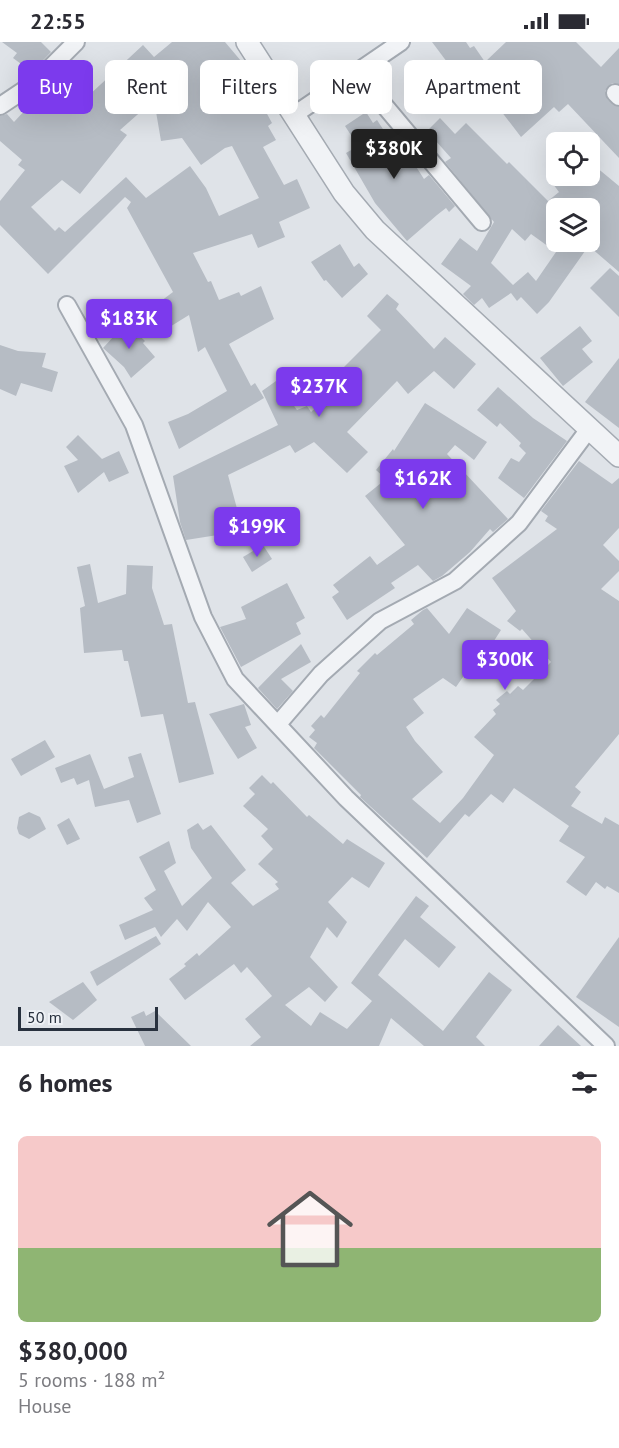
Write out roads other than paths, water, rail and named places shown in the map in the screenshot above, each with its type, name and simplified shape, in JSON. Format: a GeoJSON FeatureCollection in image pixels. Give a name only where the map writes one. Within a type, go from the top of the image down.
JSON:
{"type":"FeatureCollection","features":[{"type":"Feature","properties":{"kind":"street"},"geometry":{"type":"LineString","coordinates":[[0,106],[36,82],[76,42]]}},
{"type":"Feature","properties":{"kind":"street"},"geometry":{"type":"LineString","coordinates":[[247,42],[344,193],[375,230],[619,456]]}},
{"type":"Feature","properties":{"kind":"street"},"geometry":{"type":"LineString","coordinates":[[377,60],[402,42]]}},
{"type":"Feature","properties":{"kind":"street"},"geometry":{"type":"LineString","coordinates":[[294,115],[310,105]]}},
{"type":"Feature","properties":{"kind":"street"},"geometry":{"type":"LineString","coordinates":[[392,114],[482,222]]}},
{"type":"Feature","properties":{"kind":"street"},"geometry":{"type":"LineString","coordinates":[[67,305],[134,426],[203,617],[235,679],[346,798],[606,1046]]}},
{"type":"Feature","properties":{"kind":"street"},"geometry":{"type":"LineString","coordinates":[[278,724],[321,674],[380,621],[454,580],[519,523],[589,429]]}}]}
